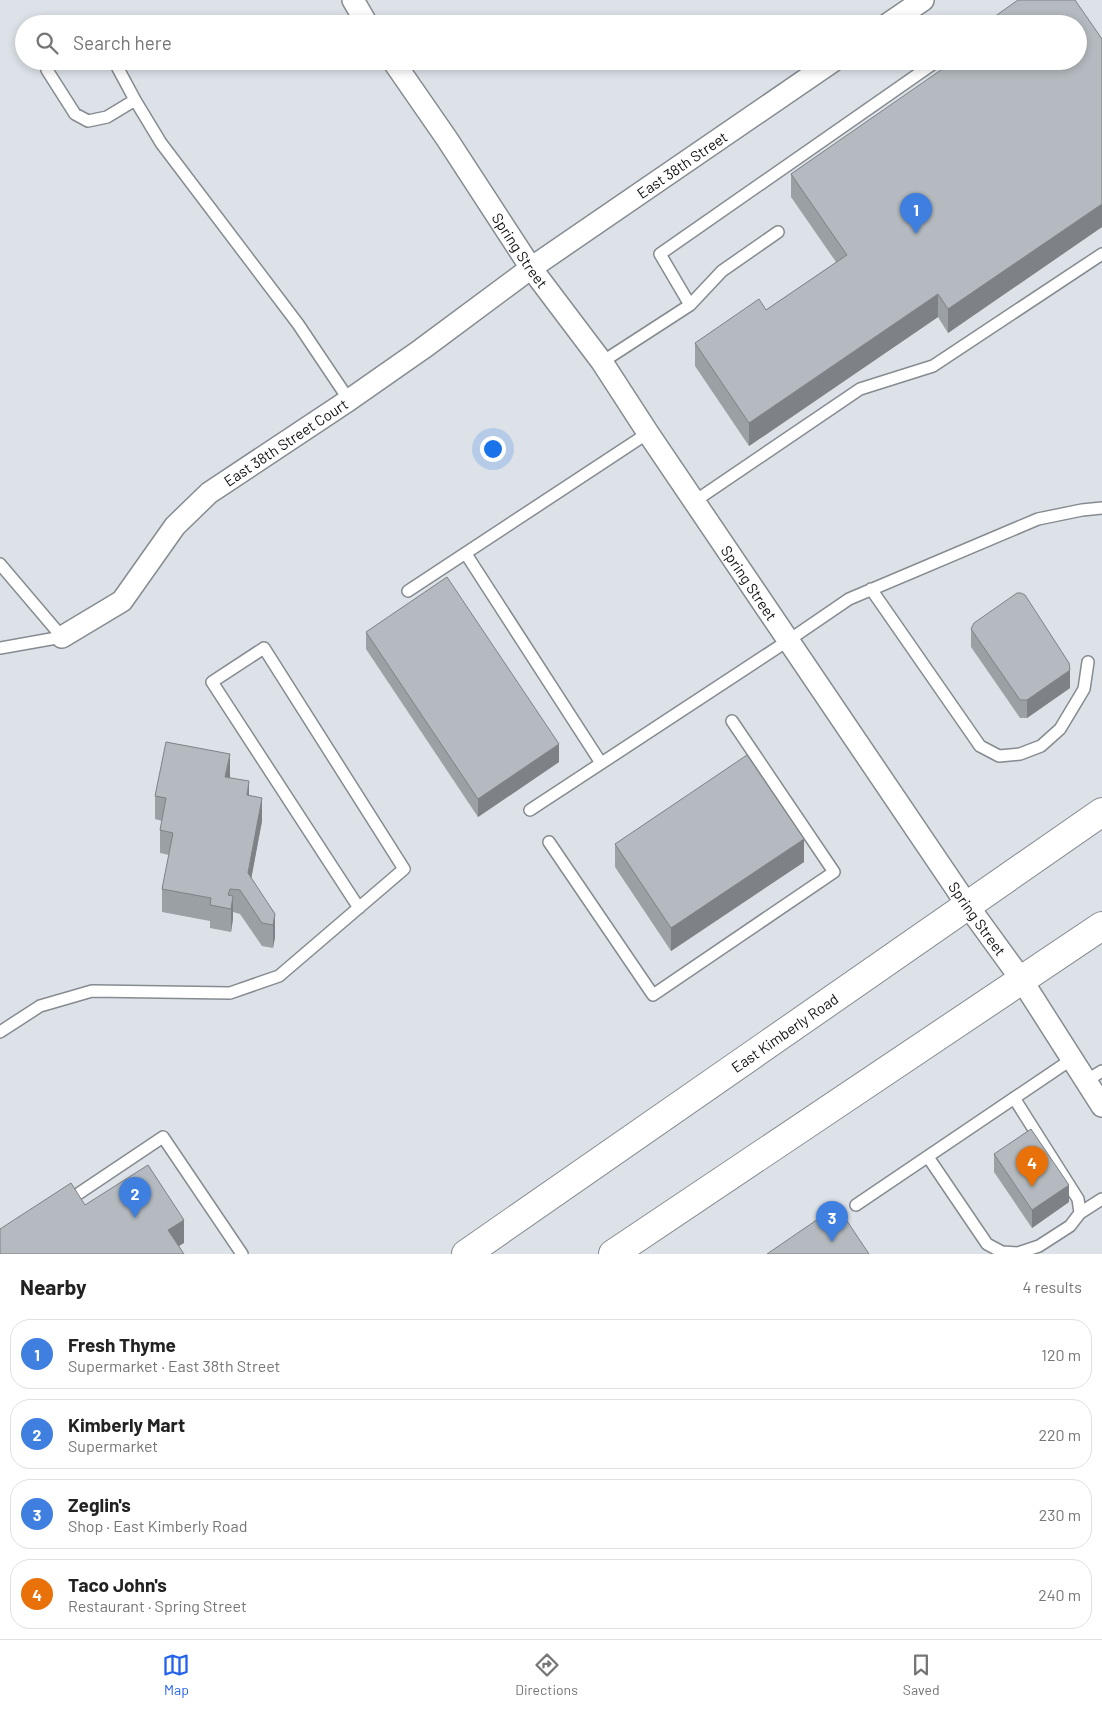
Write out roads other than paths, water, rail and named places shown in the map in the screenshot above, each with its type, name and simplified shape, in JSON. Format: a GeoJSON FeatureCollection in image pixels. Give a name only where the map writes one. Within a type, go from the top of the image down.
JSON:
{"type":"FeatureCollection","features":[{"type":"Feature","properties":{"kind":"main road","name":"East Kimberly Road"},"geometry":{"type":"LineString","coordinates":[[466,1254],[1102,812]]}},
{"type":"Feature","properties":{"kind":"main road"},"geometry":{"type":"LineString","coordinates":[[613,1254],[1102,926]]}},
{"type":"Feature","properties":{"kind":"street"},"geometry":{"type":"LineString","coordinates":[[353,0],[362,15]]}},
{"type":"Feature","properties":{"kind":"street"},"geometry":{"type":"LineString","coordinates":[[901,15],[923,0]]}},
{"type":"Feature","properties":{"kind":"street","name":"Spring Street"},"geometry":{"type":"LineString","coordinates":[[399,70],[447,139],[531,268],[602,362],[968,906],[1021,979],[1072,1059],[1094,1076],[1102,1106]]}},
{"type":"Feature","properties":{"kind":"street","name":"East 38th Street"},"geometry":{"type":"LineString","coordinates":[[531,268],[820,70]]}},
{"type":"Feature","properties":{"kind":"street","name":"East 38th Street Court"},"geometry":{"type":"LineString","coordinates":[[62,637],[122,601],[175,526],[209,493],[422,349],[531,268]]}},
{"type":"Feature","properties":{"kind":"lane"},"geometry":{"type":"LineString","coordinates":[[47,70],[75,114],[88,121],[106,117],[135,100]]}},
{"type":"Feature","properties":{"kind":"lane"},"geometry":{"type":"LineString","coordinates":[[119,70],[160,143],[298,324],[349,400]]}},
{"type":"Feature","properties":{"kind":"lane"},"geometry":{"type":"LineString","coordinates":[[690,305],[660,254],[924,70]]}},
{"type":"Feature","properties":{"kind":"lane"},"geometry":{"type":"LineString","coordinates":[[602,362],[690,305],[722,271],[778,232]]}},
{"type":"Feature","properties":{"kind":"lane"},"geometry":{"type":"LineString","coordinates":[[695,501],[860,389],[933,366],[1102,254]]}},
{"type":"Feature","properties":{"kind":"lane"},"geometry":{"type":"LineString","coordinates":[[408,591],[648,433]]}},
{"type":"Feature","properties":{"kind":"lane"},"geometry":{"type":"LineString","coordinates":[[530,810],[789,640],[849,598],[1038,519],[1102,508]]}},
{"type":"Feature","properties":{"kind":"lane"},"geometry":{"type":"LineString","coordinates":[[466,554],[601,763]]}},
{"type":"Feature","properties":{"kind":"lane"},"geometry":{"type":"LineString","coordinates":[[0,564],[62,637]]}},
{"type":"Feature","properties":{"kind":"lane"},"geometry":{"type":"LineString","coordinates":[[872,589],[980,746],[999,756],[1020,754],[1041,746],[1060,729],[1084,689],[1088,662]]}},
{"type":"Feature","properties":{"kind":"lane"},"geometry":{"type":"LineString","coordinates":[[0,648],[62,637]]}},
{"type":"Feature","properties":{"kind":"lane"},"geometry":{"type":"LineString","coordinates":[[0,1032],[40,1006],[92,991],[230,993],[279,976],[404,870],[264,648],[212,682],[359,908]]}},
{"type":"Feature","properties":{"kind":"lane"},"geometry":{"type":"LineString","coordinates":[[549,842],[653,995],[834,872],[732,721]]}},
{"type":"Feature","properties":{"kind":"lane"},"geometry":{"type":"LineString","coordinates":[[856,1205],[1072,1059]]}},
{"type":"Feature","properties":{"kind":"lane"},"geometry":{"type":"LineString","coordinates":[[1014,1098],[1078,1198],[1080,1213]]}},
{"type":"Feature","properties":{"kind":"lane"},"geometry":{"type":"LineString","coordinates":[[57,1208],[162,1137],[242,1254]]}},
{"type":"Feature","properties":{"kind":"lane"},"geometry":{"type":"LineString","coordinates":[[928,1157],[987,1244],[1002,1252],[1018,1254],[1039,1246],[1070,1226],[1080,1213],[1102,1199]]}},
{"type":"Feature","properties":{"kind":"place","name":"Fresh Thyme"},"geometry":{"type":"Point","coordinates":[916,234]}},
{"type":"Feature","properties":{"kind":"place","name":"Taco John's"},"geometry":{"type":"Point","coordinates":[1032,1187]}},
{"type":"Feature","properties":{"kind":"place","name":"Kimberly Mart"},"geometry":{"type":"Point","coordinates":[135,1218]}},
{"type":"Feature","properties":{"kind":"place","name":"Zeglin's"},"geometry":{"type":"Point","coordinates":[832,1242]}}]}
